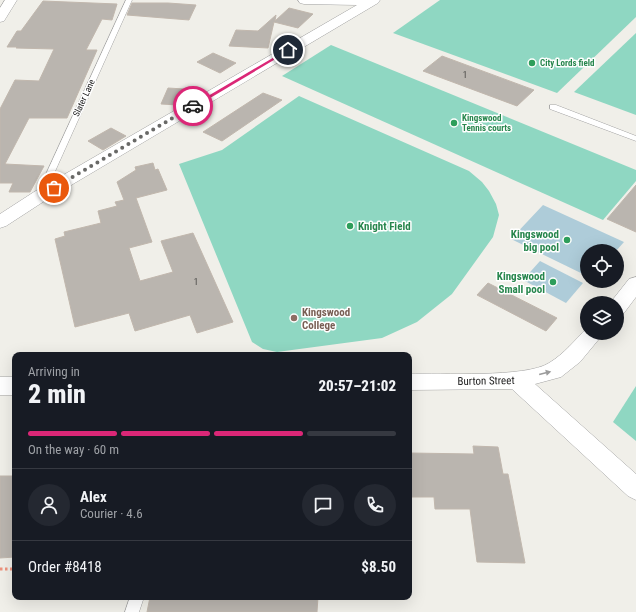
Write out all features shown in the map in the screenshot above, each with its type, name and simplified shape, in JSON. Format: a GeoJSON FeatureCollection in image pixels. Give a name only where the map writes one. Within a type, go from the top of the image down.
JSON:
{"type":"FeatureCollection","features":[{"type":"Feature","properties":{"kind":"street"},"geometry":{"type":"LineString","coordinates":[[0,18],[11,0]]}},
{"type":"Feature","properties":{"kind":"street"},"geometry":{"type":"LineString","coordinates":[[304,0],[372,1]]}},
{"type":"Feature","properties":{"kind":"street"},"geometry":{"type":"LineString","coordinates":[[0,222],[40,196],[372,1]]}},
{"type":"Feature","properties":{"kind":"street"},"geometry":{"type":"LineString","coordinates":[[624,299],[636,284]]}},
{"type":"Feature","properties":{"kind":"street","name":"Burton Street"},"geometry":{"type":"LineString","coordinates":[[412,382],[517,381],[554,371],[573,356],[588,340]]}},
{"type":"Feature","properties":{"kind":"street"},"geometry":{"type":"LineString","coordinates":[[517,381],[636,489]]}},
{"type":"Feature","properties":{"kind":"street"},"geometry":{"type":"LineString","coordinates":[[0,386],[12,386]]}},
{"type":"Feature","properties":{"kind":"lane","name":"Slater Lane"},"geometry":{"type":"LineString","coordinates":[[40,196],[129,0]]}},
{"type":"Feature","properties":{"kind":"lane"},"geometry":{"type":"LineString","coordinates":[[553,107],[636,139]]}},
{"type":"Feature","properties":{"kind":"lane"},"geometry":{"type":"LineString","coordinates":[[132,612],[136,600]]}},
{"type":"Feature","properties":{"kind":"path"},"geometry":{"type":"LineString","coordinates":[[0,569],[12,569]]}},
{"type":"Feature","properties":{"kind":"green space","name":"City Lords field"},"geometry":{"type":"Polygon","coordinates":[[[440,0],[636,0],[636,17],[557,93],[393,33],[440,0]]]}},
{"type":"Feature","properties":{"kind":"green space"},"geometry":{"type":"Polygon","coordinates":[[[636,33],[636,115],[574,92],[636,33]]]}},
{"type":"Feature","properties":{"kind":"green space","name":"Kingswood Tennis courts"},"geometry":{"type":"Polygon","coordinates":[[[331,45],[636,170],[636,181],[603,220],[282,76],[331,45]]]}},
{"type":"Feature","properties":{"kind":"green space","name":"Knight Field"},"geometry":{"type":"Polygon","coordinates":[[[299,96],[469,171],[482,182],[489,191],[496,204],[499,215],[493,237],[452,294],[417,322],[382,338],[277,352],[263,349],[252,342],[179,164],[222,150],[299,96]]]}},
{"type":"Feature","properties":{"kind":"green space"},"geometry":{"type":"Polygon","coordinates":[[[636,386],[636,441],[613,422],[636,386]]]}},
{"type":"Feature","properties":{"kind":"water","name":"Kingswood big pool"},"geometry":{"type":"Polygon","coordinates":[[[543,205],[624,242],[622,244],[580,244],[580,273],[511,239],[543,205]]]}},
{"type":"Feature","properties":{"kind":"water","name":"Kingswood Small pool"},"geometry":{"type":"Polygon","coordinates":[[[540,261],[580,281],[580,287],[566,303],[523,280],[540,261]]]}},
{"type":"Feature","properties":{"kind":"building"},"geometry":{"type":"Polygon","coordinates":[[[43,1],[117,4],[112,20],[102,19],[86,50],[97,50],[67,118],[29,118],[5,164],[44,166],[30,192],[9,192],[13,183],[0,183],[0,109],[15,80],[39,81],[54,49],[7,47],[17,31],[21,31],[43,1]]]}},
{"type":"Feature","properties":{"kind":"building"},"geometry":{"type":"Polygon","coordinates":[[[132,3],[196,5],[189,20],[127,15],[132,3]]]}},
{"type":"Feature","properties":{"kind":"building"},"geometry":{"type":"Polygon","coordinates":[[[289,8],[313,14],[298,28],[274,22],[268,48],[229,46],[236,30],[258,31],[276,15],[275,21],[289,8]]]}},
{"type":"Feature","properties":{"kind":"building"},"geometry":{"type":"Polygon","coordinates":[[[213,53],[236,63],[220,73],[197,62],[213,53]]]}},
{"type":"Feature","properties":{"kind":"building"},"geometry":{"type":"Polygon","coordinates":[[[442,56],[534,90],[517,106],[423,71],[442,56]]]}},
{"type":"Feature","properties":{"kind":"building"},"geometry":{"type":"Polygon","coordinates":[[[168,88],[184,89],[178,105],[161,104],[168,88]]]}},
{"type":"Feature","properties":{"kind":"building"},"geometry":{"type":"Polygon","coordinates":[[[263,93],[282,100],[222,141],[203,132],[263,93]]]}},
{"type":"Feature","properties":{"kind":"building"},"geometry":{"type":"Polygon","coordinates":[[[111,128],[126,136],[103,150],[88,141],[111,128]]]}},
{"type":"Feature","properties":{"kind":"building"},"geometry":{"type":"Polygon","coordinates":[[[153,163],[155,170],[158,169],[167,190],[136,198],[152,242],[129,248],[140,281],[173,272],[161,241],[193,233],[233,322],[197,333],[190,315],[135,331],[129,313],[75,327],[55,239],[65,236],[64,232],[101,223],[98,211],[117,206],[115,202],[124,200],[117,182],[136,170],[135,167],[153,163]]]}},
{"type":"Feature","properties":{"kind":"building"},"geometry":{"type":"Polygon","coordinates":[[[636,185],[636,232],[607,219],[636,185]]]}},
{"type":"Feature","properties":{"kind":"building"},"geometry":{"type":"Polygon","coordinates":[[[488,283],[557,318],[546,331],[477,295],[488,283]]]}},
{"type":"Feature","properties":{"kind":"building"},"geometry":{"type":"Polygon","coordinates":[[[473,446],[498,447],[503,474],[508,474],[525,563],[477,562],[470,509],[435,509],[434,497],[412,497],[412,453],[474,454],[473,446]]]}},
{"type":"Feature","properties":{"kind":"building"},"geometry":{"type":"Polygon","coordinates":[[[0,476],[12,476],[12,557],[0,558],[0,476]]]}},
{"type":"Feature","properties":{"kind":"building"},"geometry":{"type":"Polygon","coordinates":[[[149,600],[318,600],[317,612],[147,612],[149,600]]]}},
{"type":"Feature","properties":{"kind":"way so far"},"geometry":{"type":"LineString","coordinates":[[54,188],[193,106]]}},
{"type":"Feature","properties":{"kind":"place","name":"City Lords field"},"geometry":{"type":"Point","coordinates":[532,63]}},
{"type":"Feature","properties":{"kind":"place","name":"Kingswood Tennis courts"},"geometry":{"type":"Point","coordinates":[454,123]}},
{"type":"Feature","properties":{"kind":"place","name":"Knight Field"},"geometry":{"type":"Point","coordinates":[350,226]}},
{"type":"Feature","properties":{"kind":"place","name":"Kingswood big pool"},"geometry":{"type":"Point","coordinates":[567,240]}},
{"type":"Feature","properties":{"kind":"place","name":"Kingswood Small pool"},"geometry":{"type":"Point","coordinates":[553,282]}},
{"type":"Feature","properties":{"kind":"place","name":"Kingswood College"},"geometry":{"type":"Point","coordinates":[294,318]}},
{"type":"Feature","properties":{"kind":"route"},"geometry":{"type":"LineString","coordinates":[[193,106],[288,50]]}}]}
